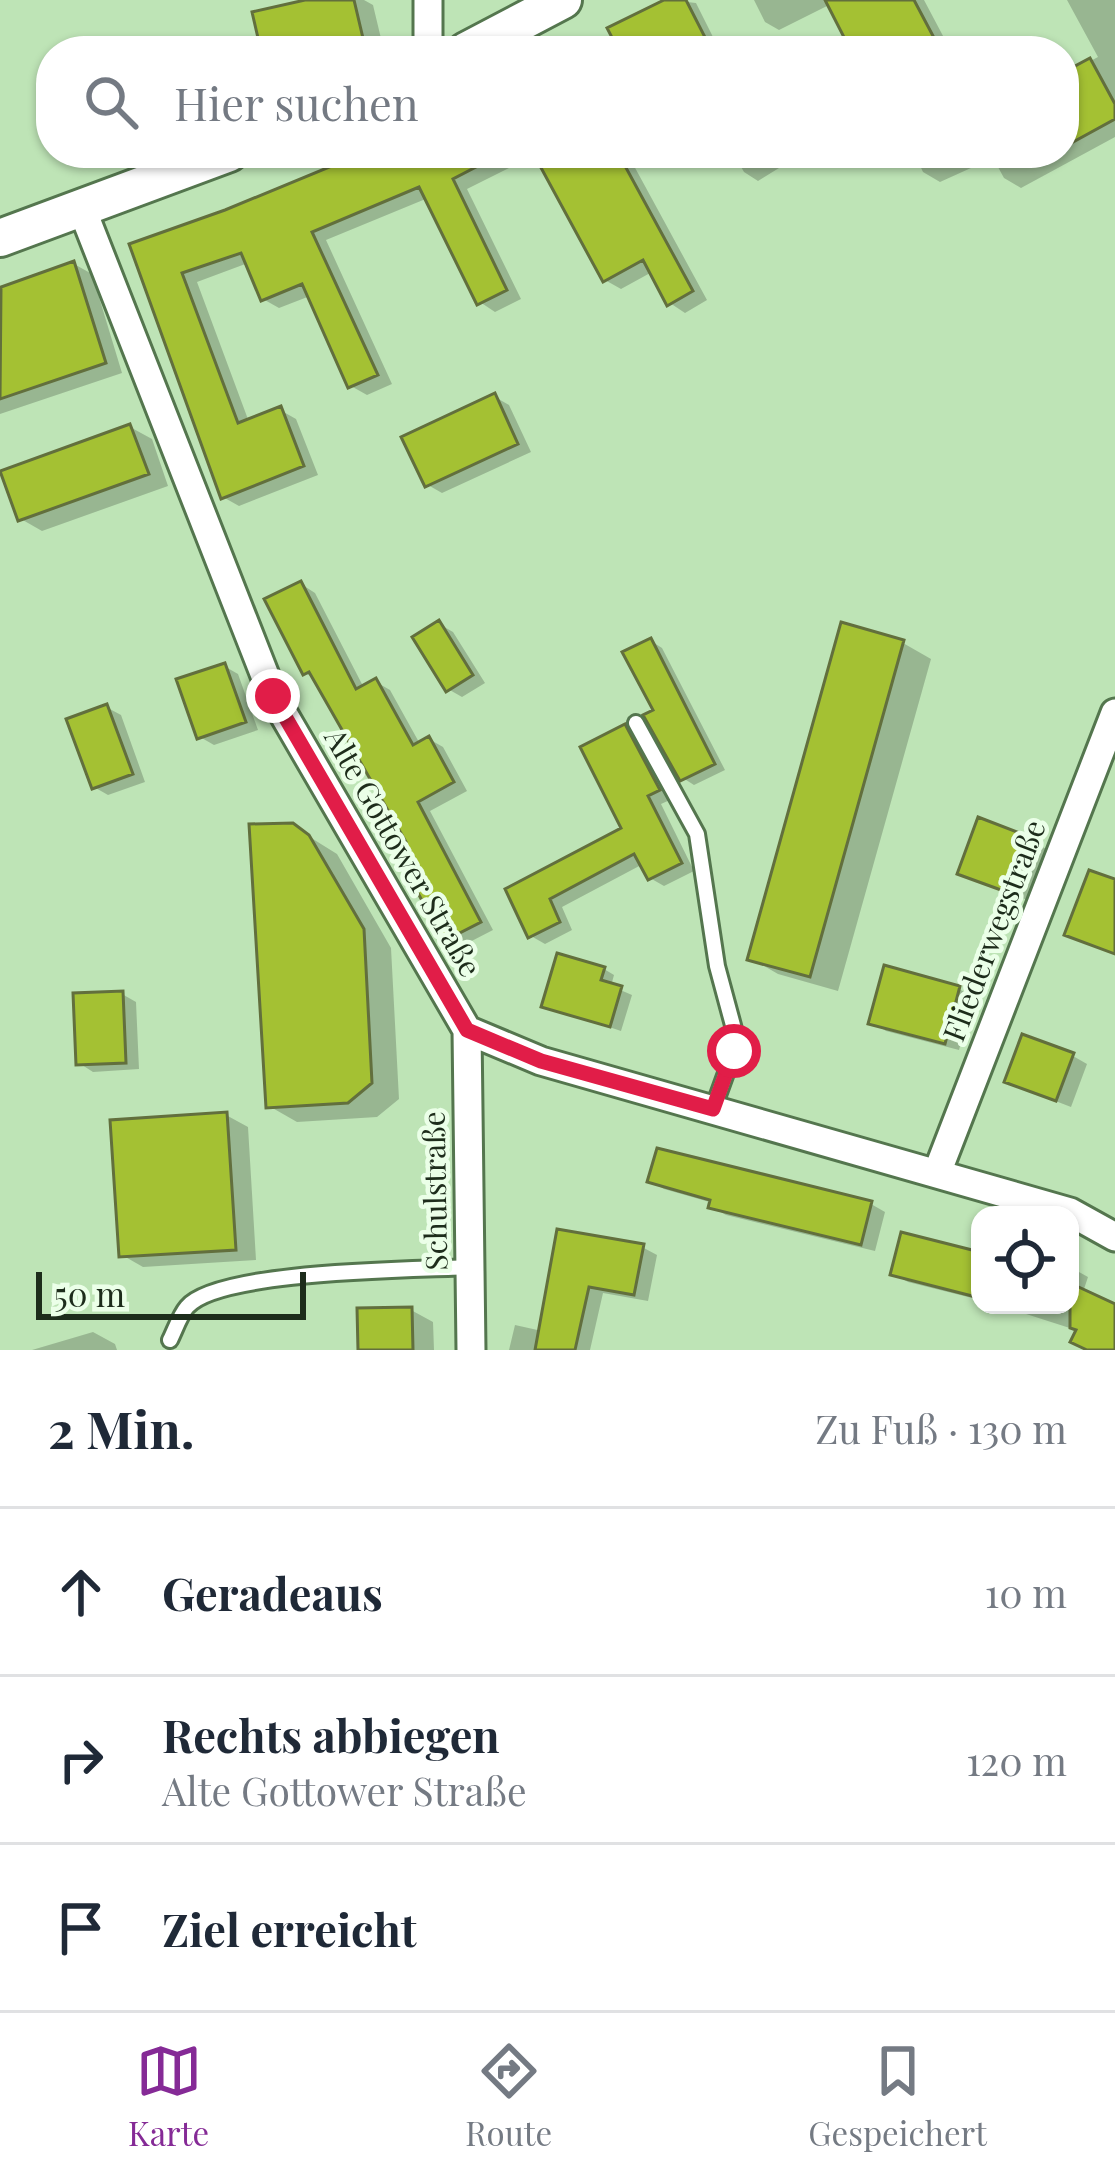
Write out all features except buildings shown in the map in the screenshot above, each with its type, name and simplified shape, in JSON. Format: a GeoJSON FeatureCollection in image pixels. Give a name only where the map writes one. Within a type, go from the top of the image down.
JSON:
{"type":"FeatureCollection","features":[{"type":"Feature","properties":{"kind":"street"},"geometry":{"type":"LineString","coordinates":[[428,0],[428,36]]}},
{"type":"Feature","properties":{"kind":"street"},"geometry":{"type":"LineString","coordinates":[[495,36],[563,0]]}},
{"type":"Feature","properties":{"kind":"street"},"geometry":{"type":"LineString","coordinates":[[0,238],[190,168]]}},
{"type":"Feature","properties":{"kind":"street","name":"Alte Gottower Straße"},"geometry":{"type":"LineString","coordinates":[[82,209],[273,696],[467,1030]]}},
{"type":"Feature","properties":{"kind":"street","name":"Fliederwegstraße"},"geometry":{"type":"LineString","coordinates":[[937,1174],[1115,712]]}},
{"type":"Feature","properties":{"kind":"street"},"geometry":{"type":"LineString","coordinates":[[467,1030],[541,1061],[1070,1212],[1115,1237]]}},
{"type":"Feature","properties":{"kind":"street","name":"Schulstraße"},"geometry":{"type":"LineString","coordinates":[[467,1030],[471,1350]]}},
{"type":"Feature","properties":{"kind":"lane"},"geometry":{"type":"LineString","coordinates":[[636,723],[697,834],[717,966],[734,1029],[734,1051],[713,1109]]}},
{"type":"Feature","properties":{"kind":"lane"},"geometry":{"type":"LineString","coordinates":[[170,1340],[188,1305],[220,1287],[470,1267]]}},
{"type":"Feature","properties":{"kind":"route"},"geometry":{"type":"LineString","coordinates":[[273,696],[467,1030],[541,1061],[713,1109],[734,1051]]}}]}
